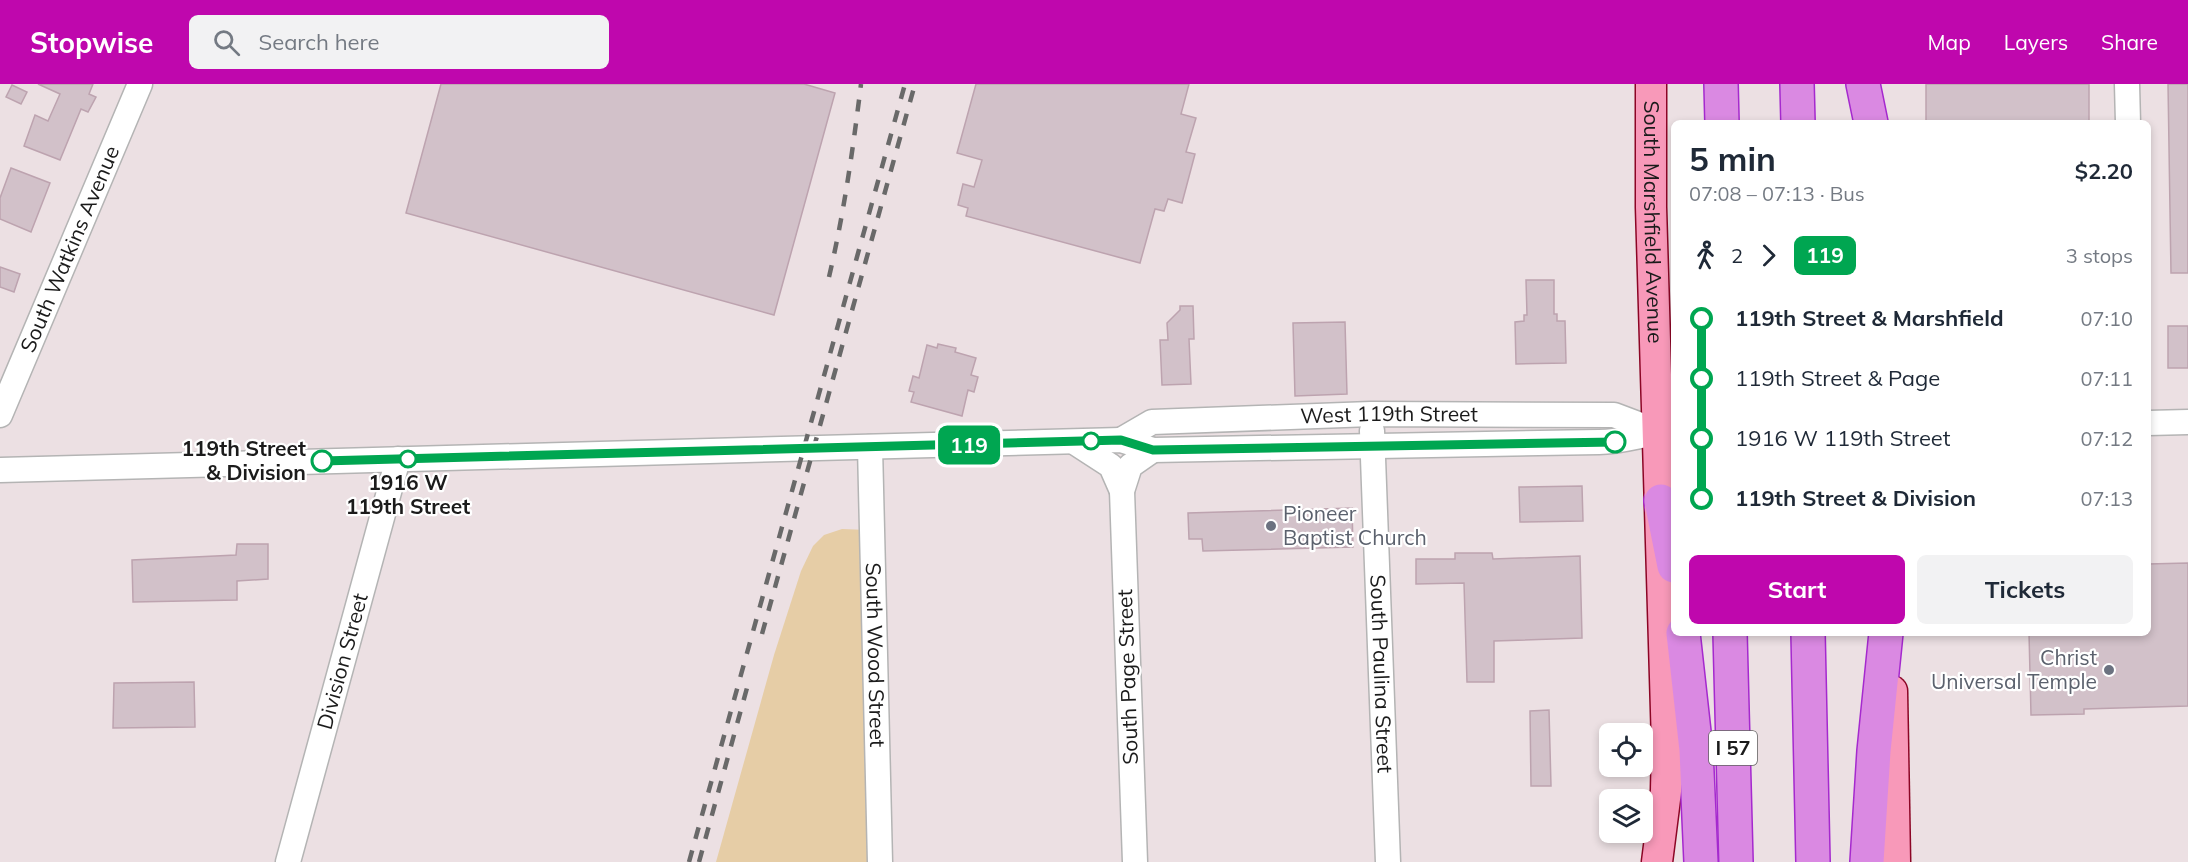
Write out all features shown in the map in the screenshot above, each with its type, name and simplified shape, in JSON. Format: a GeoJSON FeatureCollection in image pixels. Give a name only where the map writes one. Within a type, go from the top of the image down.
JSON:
{"type":"FeatureCollection","features":[{"type":"Feature","properties":{"kind":"highway"},"geometry":{"type":"LineString","coordinates":[[1721,84],[1722,120]]}},
{"type":"Feature","properties":{"kind":"highway"},"geometry":{"type":"LineString","coordinates":[[1797,84],[1798,120]]}},
{"type":"Feature","properties":{"kind":"highway"},"geometry":{"type":"LineString","coordinates":[[1863,84],[1870,120]]}},
{"type":"Feature","properties":{"kind":"highway"},"geometry":{"type":"LineString","coordinates":[[1661,501],[1671,551]]}},
{"type":"Feature","properties":{"kind":"highway"},"geometry":{"type":"LineString","coordinates":[[1683,636],[1696,750],[1701,862]]}},
{"type":"Feature","properties":{"kind":"highway","name":"I 57"},"geometry":{"type":"LineString","coordinates":[[1730,636],[1736,862]]}},
{"type":"Feature","properties":{"kind":"highway"},"geometry":{"type":"LineString","coordinates":[[1808,636],[1813,862]]}},
{"type":"Feature","properties":{"kind":"highway"},"geometry":{"type":"LineString","coordinates":[[1867,862],[1874,751],[1888,636]]}},
{"type":"Feature","properties":{"kind":"main road","name":"South Marshfield Avenue"},"geometry":{"type":"LineString","coordinates":[[1652,84],[1651,207],[1666,431],[1661,501],[1667,744],[1666,791],[1657,862]]}},
{"type":"Feature","properties":{"kind":"main road"},"geometry":{"type":"LineString","coordinates":[[1879,84],[1880,120]]}},
{"type":"Feature","properties":{"kind":"main road"},"geometry":{"type":"LineString","coordinates":[[1888,636],[1895,862]]}},
{"type":"Feature","properties":{"kind":"street","name":"South Watkins Avenue"},"geometry":{"type":"LineString","coordinates":[[0,415],[140,84]]}},
{"type":"Feature","properties":{"kind":"street"},"geometry":{"type":"LineString","coordinates":[[2127,84],[2128,120]]}},
{"type":"Feature","properties":{"kind":"street","name":"West 119th Street"},"geometry":{"type":"LineString","coordinates":[[1121,440],[1152,422],[1371,414],[1614,415],[1666,431]]}},
{"type":"Feature","properties":{"kind":"street","name":"South Paulina Street"},"geometry":{"type":"LineString","coordinates":[[1371,414],[1388,862]]}},
{"type":"Feature","properties":{"kind":"street"},"geometry":{"type":"LineString","coordinates":[[2151,423],[2188,422]]}},
{"type":"Feature","properties":{"kind":"street","name":"West 119th Street"},"geometry":{"type":"LineString","coordinates":[[0,470],[1121,440],[1153,450],[1617,442],[1666,431]]}},
{"type":"Feature","properties":{"kind":"street","name":"South Page Street"},"geometry":{"type":"LineString","coordinates":[[1074,442],[1111,466],[1122,491]]}},
{"type":"Feature","properties":{"kind":"street","name":"South Wood Street"},"geometry":{"type":"LineString","coordinates":[[870,447],[880,862]]}},
{"type":"Feature","properties":{"kind":"street","name":"South Page Street"},"geometry":{"type":"LineString","coordinates":[[1135,862],[1122,491],[1130,465],[1153,450]]}},
{"type":"Feature","properties":{"kind":"street","name":"Division Street"},"geometry":{"type":"LineString","coordinates":[[288,862],[398,459]]}},
{"type":"Feature","properties":{"kind":"shaded area"},"geometry":{"type":"Polygon","coordinates":[[[842,529],[868,530],[877,862],[716,862],[774,655],[801,571],[813,546],[824,535],[842,529]]]}},
{"type":"Feature","properties":{"kind":"building"},"geometry":{"type":"Polygon","coordinates":[[[38,84],[93,84],[89,94],[96,97],[88,112],[81,109],[60,160],[24,146],[35,115],[48,121],[60,94],[38,84]]]}},
{"type":"Feature","properties":{"kind":"building"},"geometry":{"type":"Polygon","coordinates":[[[441,84],[804,84],[835,93],[774,315],[406,213],[441,84]]]}},
{"type":"Feature","properties":{"kind":"building"},"geometry":{"type":"Polygon","coordinates":[[[976,84],[1189,84],[1181,114],[1196,118],[1186,152],[1195,154],[1182,203],[1168,199],[1164,211],[1155,209],[1140,263],[966,216],[968,208],[958,205],[963,184],[974,187],[982,160],[957,153],[976,84]]]}},
{"type":"Feature","properties":{"kind":"building"},"geometry":{"type":"Polygon","coordinates":[[[1926,84],[2089,84],[2089,120],[1926,120],[1926,84]]]}},
{"type":"Feature","properties":{"kind":"building"},"geometry":{"type":"Polygon","coordinates":[[[2168,84],[2188,84],[2188,273],[2171,273],[2168,84]]]}},
{"type":"Feature","properties":{"kind":"building"},"geometry":{"type":"Polygon","coordinates":[[[12,85],[27,92],[21,104],[6,97],[12,85]]]}},
{"type":"Feature","properties":{"kind":"building"},"geometry":{"type":"Polygon","coordinates":[[[11,168],[50,183],[31,232],[0,219],[0,198],[11,168]]]}},
{"type":"Feature","properties":{"kind":"building"},"geometry":{"type":"Polygon","coordinates":[[[0,267],[20,274],[14,292],[0,287],[0,267]]]}},
{"type":"Feature","properties":{"kind":"building"},"geometry":{"type":"Polygon","coordinates":[[[1526,280],[1554,280],[1554,314],[1557,314],[1557,321],[1565,321],[1566,363],[1516,364],[1515,322],[1524,321],[1524,315],[1527,315],[1526,280]]]}},
{"type":"Feature","properties":{"kind":"building"},"geometry":{"type":"Polygon","coordinates":[[[1180,306],[1193,306],[1194,339],[1189,339],[1191,384],[1162,385],[1160,340],[1168,340],[1167,323],[1180,310],[1180,306]]]}},
{"type":"Feature","properties":{"kind":"building"},"geometry":{"type":"Polygon","coordinates":[[[1345,322],[1347,394],[1295,396],[1293,323],[1345,322]]]}},
{"type":"Feature","properties":{"kind":"building"},"geometry":{"type":"Polygon","coordinates":[[[2168,326],[2188,326],[2188,368],[2168,368],[2168,326]]]}},
{"type":"Feature","properties":{"kind":"building"},"geometry":{"type":"Polygon","coordinates":[[[938,344],[956,348],[955,352],[976,358],[971,375],[978,377],[974,392],[968,390],[962,416],[911,402],[914,392],[909,391],[913,376],[919,378],[927,345],[937,348],[938,344]]]}},
{"type":"Feature","properties":{"kind":"building"},"geometry":{"type":"Polygon","coordinates":[[[1582,486],[1583,521],[1520,522],[1519,487],[1582,486]]]}},
{"type":"Feature","properties":{"kind":"building","name":"Pioneer Baptist Church"},"geometry":{"type":"Polygon","coordinates":[[[1352,508],[1353,547],[1203,551],[1202,539],[1189,539],[1188,513],[1352,508]]]}},
{"type":"Feature","properties":{"kind":"building"},"geometry":{"type":"Polygon","coordinates":[[[237,544],[268,544],[268,579],[237,581],[237,600],[133,602],[132,560],[236,555],[237,544]]]}},
{"type":"Feature","properties":{"kind":"building"},"geometry":{"type":"Polygon","coordinates":[[[1455,553],[1492,553],[1493,559],[1580,556],[1582,638],[1494,641],[1494,682],[1467,682],[1464,583],[1416,584],[1416,559],[1455,559],[1455,553]]]}},
{"type":"Feature","properties":{"kind":"building","name":"Christ Universal Temple"},"geometry":{"type":"Polygon","coordinates":[[[2188,563],[2188,706],[2084,709],[2084,714],[2031,715],[2029,636],[2151,636],[2151,564],[2188,563]]]}},
{"type":"Feature","properties":{"kind":"building"},"geometry":{"type":"Polygon","coordinates":[[[194,682],[195,727],[113,728],[114,683],[194,682]]]}},
{"type":"Feature","properties":{"kind":"building"},"geometry":{"type":"Polygon","coordinates":[[[1549,710],[1551,786],[1531,786],[1530,711],[1549,710]]]}},
{"type":"Feature","properties":{"kind":"railway"},"geometry":{"type":"LineString","coordinates":[[829,277],[848,181],[861,84]]}},
{"type":"Feature","properties":{"kind":"railway"},"geometry":{"type":"LineString","coordinates":[[689,862],[905,84]]}},
{"type":"Feature","properties":{"kind":"railway"},"geometry":{"type":"LineString","coordinates":[[762,634],[915,84]]}},
{"type":"Feature","properties":{"kind":"railway"},"geometry":{"type":"LineString","coordinates":[[699,862],[750,677]]}},
{"type":"Feature","properties":{"kind":"bus line","name":"119"},"geometry":{"type":"LineString","coordinates":[[322,461],[1121,440],[1153,450],[1615,442]]}},
{"type":"Feature","properties":{"kind":"place","name":"1916 W 119th Street"},"geometry":{"type":"Point","coordinates":[408,459]}},
{"type":"Feature","properties":{"kind":"place","name":"119th Street & Division"},"geometry":{"type":"Point","coordinates":[322,461]}},
{"type":"Feature","properties":{"kind":"place","name":"Pioneer Baptist Church"},"geometry":{"type":"Point","coordinates":[1271,526]}},
{"type":"Feature","properties":{"kind":"place","name":"Christ Universal Temple"},"geometry":{"type":"Point","coordinates":[2109,670]}}]}
